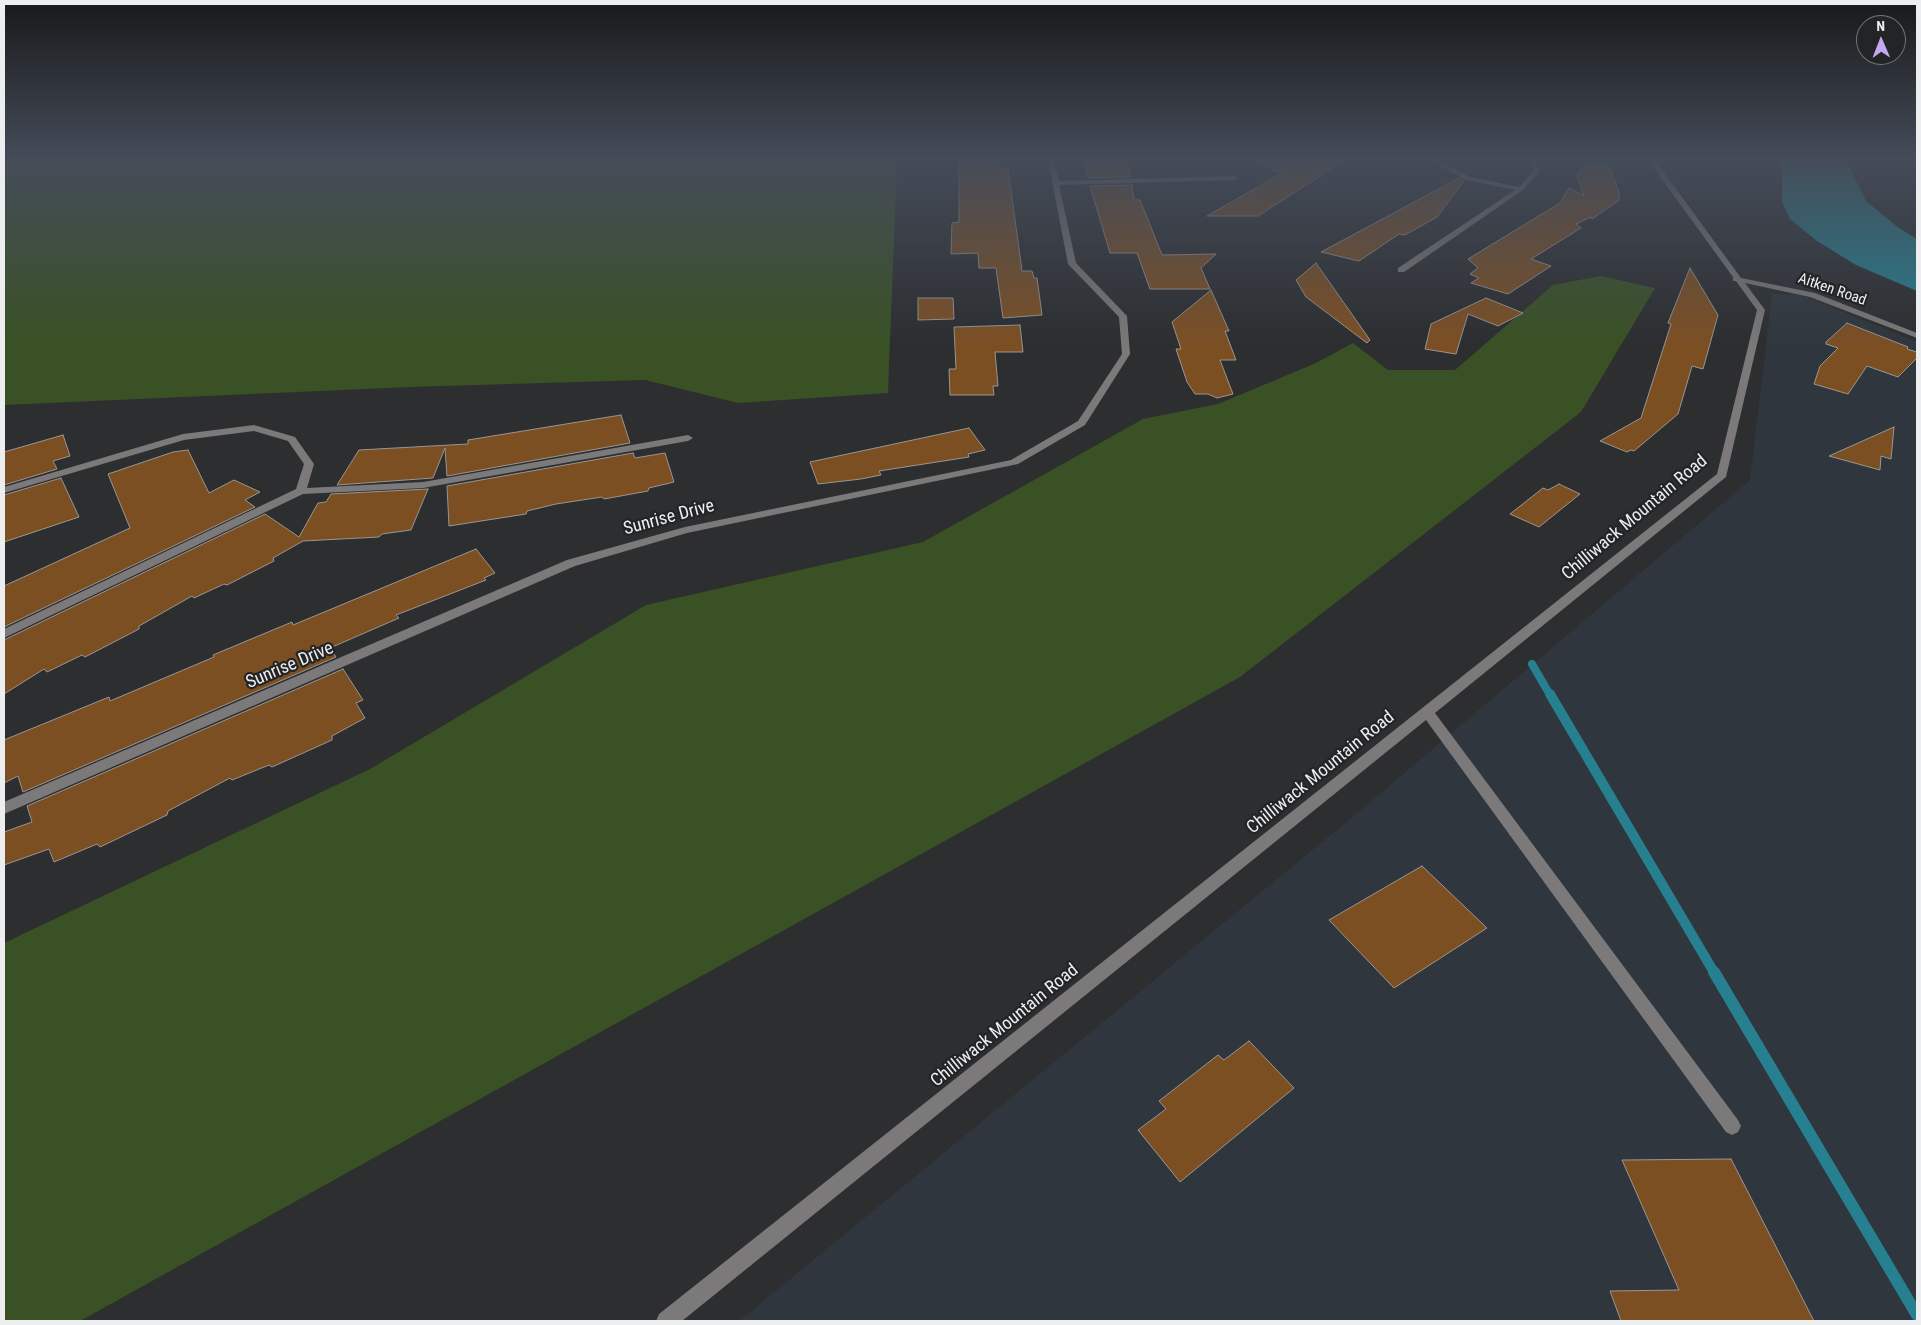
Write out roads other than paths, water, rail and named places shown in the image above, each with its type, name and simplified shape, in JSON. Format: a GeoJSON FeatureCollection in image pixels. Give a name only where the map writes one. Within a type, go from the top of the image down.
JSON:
{"type":"FeatureCollection","features":[{"type":"Feature","properties":{"kind":"street","name":"Sunrise Drive"},"geometry":{"type":"LineString","coordinates":[[4,808],[571,563],[685,530],[1014,462],[1082,423],[1126,354],[1123,316],[1072,264],[1063,222]]}},
{"type":"Feature","properties":{"kind":"street"},"geometry":{"type":"LineString","coordinates":[[1401,270],[1472,222]]}},
{"type":"Feature","properties":{"kind":"street","name":"Chilliwack Mountain Road"},"geometry":{"type":"LineString","coordinates":[[666,1321],[1722,475],[1761,310],[1695,222]]}},
{"type":"Feature","properties":{"kind":"street","name":"Aitken Road"},"geometry":{"type":"LineString","coordinates":[[1736,279],[1812,295],[1917,336]]}},
{"type":"Feature","properties":{"kind":"street"},"geometry":{"type":"LineString","coordinates":[[4,490],[183,438],[254,428],[292,439],[309,464],[301,491]]}},
{"type":"Feature","properties":{"kind":"street"},"geometry":{"type":"LineString","coordinates":[[4,634],[301,491],[423,485],[688,438]]}},
{"type":"Feature","properties":{"kind":"street"},"geometry":{"type":"LineString","coordinates":[[1427,712],[1732,1126]]}},
{"type":"Feature","properties":{"kind":"water"},"geometry":{"type":"Polygon","coordinates":[[[1793,222],[1891,222],[1917,239],[1917,291],[1856,265],[1817,241],[1793,222]]]}},
{"type":"Feature","properties":{"kind":"waterway"},"geometry":{"type":"LineString","coordinates":[[1532,664],[1550,695]]}},
{"type":"Feature","properties":{"kind":"waterway"},"geometry":{"type":"LineString","coordinates":[[1550,694],[1715,974]]}},
{"type":"Feature","properties":{"kind":"waterway"},"geometry":{"type":"LineString","coordinates":[[1714,972],[1917,1315]]}}]}
